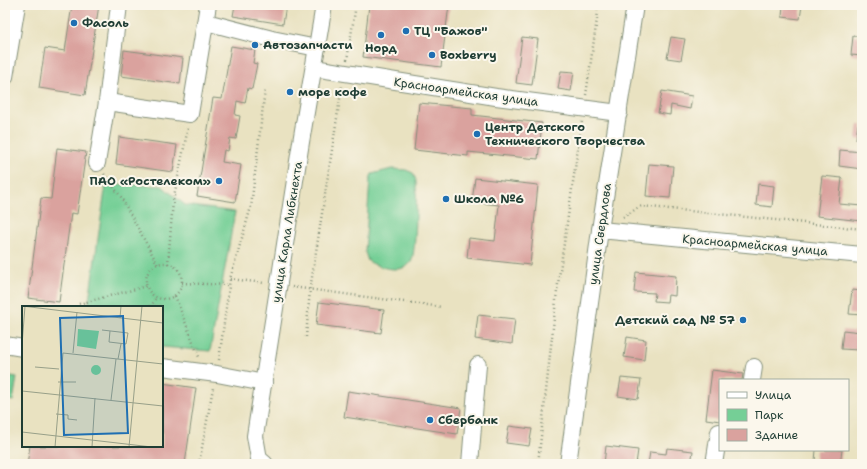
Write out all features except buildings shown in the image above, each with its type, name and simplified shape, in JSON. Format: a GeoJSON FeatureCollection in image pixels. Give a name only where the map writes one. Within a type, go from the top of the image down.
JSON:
{"type":"FeatureCollection","features":[{"type":"Feature","properties":{"kind":"street"},"geometry":{"type":"LineString","coordinates":[[6,70],[10,27],[17,5]]}},
{"type":"Feature","properties":{"kind":"street"},"geometry":{"type":"LineString","coordinates":[[97,163],[107,102],[119,5]]}},
{"type":"Feature","properties":{"kind":"street"},"geometry":{"type":"LineString","coordinates":[[107,102],[190,114],[208,5]]}},
{"type":"Feature","properties":{"kind":"street","name":"улица Карла Либкнехта"},"geometry":{"type":"LineString","coordinates":[[262,461],[255,436],[324,5]]}},
{"type":"Feature","properties":{"kind":"street","name":"улица Свердлова"},"geometry":{"type":"LineString","coordinates":[[568,464],[600,230],[635,5]]}},
{"type":"Feature","properties":{"kind":"street"},"geometry":{"type":"LineString","coordinates":[[206,22],[272,39],[318,48]]}},
{"type":"Feature","properties":{"kind":"street","name":"Красноармейская улица"},"geometry":{"type":"LineString","coordinates":[[314,68],[619,113]]}},
{"type":"Feature","properties":{"kind":"street","name":"Красноармейская улица"},"geometry":{"type":"LineString","coordinates":[[600,230],[862,255]]}},
{"type":"Feature","properties":{"kind":"street"},"geometry":{"type":"LineString","coordinates":[[5,345],[22,348]]}},
{"type":"Feature","properties":{"kind":"street"},"geometry":{"type":"LineString","coordinates":[[470,464],[478,365]]}},
{"type":"Feature","properties":{"kind":"street"},"geometry":{"type":"LineString","coordinates":[[163,367],[212,379],[264,383]]}},
{"type":"Feature","properties":{"kind":"street"},"geometry":{"type":"LineString","coordinates":[[714,464],[719,432]]}},
{"type":"Feature","properties":{"kind":"path"},"geometry":{"type":"LineString","coordinates":[[306,337],[310,290],[356,5]]}},
{"type":"Feature","properties":{"kind":"path"},"geometry":{"type":"LineString","coordinates":[[538,464],[557,291],[599,5]]}},
{"type":"Feature","properties":{"kind":"path"},"geometry":{"type":"LineString","coordinates":[[199,464],[212,379],[230,279],[251,207],[265,89]]}},
{"type":"Feature","properties":{"kind":"path"},"geometry":{"type":"LineString","coordinates":[[168,264],[173,201],[190,114]]}},
{"type":"Feature","properties":{"kind":"path"},"geometry":{"type":"LineString","coordinates":[[97,163],[121,197],[158,265]]}},
{"type":"Feature","properties":{"kind":"path"},"geometry":{"type":"LineString","coordinates":[[621,218],[641,206],[862,229]]}},
{"type":"Feature","properties":{"kind":"path"},"geometry":{"type":"LineString","coordinates":[[168,264],[177,269],[181,274],[182,283],[175,296],[168,299],[156,297],[147,286],[147,277],[149,272],[158,265],[168,264]]}},
{"type":"Feature","properties":{"kind":"path"},"geometry":{"type":"LineString","coordinates":[[230,279],[442,307]]}},
{"type":"Feature","properties":{"kind":"path"},"geometry":{"type":"LineString","coordinates":[[182,283],[229,285]]}},
{"type":"Feature","properties":{"kind":"path"},"geometry":{"type":"LineString","coordinates":[[79,304],[147,286]]}},
{"type":"Feature","properties":{"kind":"path"},"geometry":{"type":"LineString","coordinates":[[175,296],[212,379]]}},
{"type":"Feature","properties":{"kind":"path"},"geometry":{"type":"LineString","coordinates":[[152,306],[156,297]]}},
{"type":"Feature","properties":{"kind":"green space"},"geometry":{"type":"Polygon","coordinates":[[[392,169],[406,170],[413,173],[416,181],[416,224],[413,257],[407,266],[396,269],[378,266],[368,261],[365,252],[370,179],[372,174],[392,169]]]}},
{"type":"Feature","properties":{"kind":"green space"},"geometry":{"type":"Polygon","coordinates":[[[106,184],[162,186],[185,205],[235,212],[210,351],[163,347],[163,306],[88,306],[106,184]]]}},
{"type":"Feature","properties":{"kind":"green space"},"geometry":{"type":"Polygon","coordinates":[[[5,375],[17,377],[13,401],[5,399],[5,375]]]}},
{"type":"Feature","properties":{"kind":"place","name":"Фасоль"},"geometry":{"type":"Point","coordinates":[74,23]}},
{"type":"Feature","properties":{"kind":"place","name":"ТЦ \"Бажов\""},"geometry":{"type":"Point","coordinates":[406,31]}},
{"type":"Feature","properties":{"kind":"place","name":"Норд"},"geometry":{"type":"Point","coordinates":[381,35]}},
{"type":"Feature","properties":{"kind":"place","name":"Автозапчасти"},"geometry":{"type":"Point","coordinates":[255,45]}},
{"type":"Feature","properties":{"kind":"place","name":"Boxberry"},"geometry":{"type":"Point","coordinates":[432,55]}},
{"type":"Feature","properties":{"kind":"place","name":"море кофе"},"geometry":{"type":"Point","coordinates":[290,92]}},
{"type":"Feature","properties":{"kind":"place","name":"Центр Детского Технического Творчества"},"geometry":{"type":"Point","coordinates":[477,134]}},
{"type":"Feature","properties":{"kind":"place","name":"ПАО «Ростелеком»"},"geometry":{"type":"Point","coordinates":[219,181]}},
{"type":"Feature","properties":{"kind":"place","name":"Школа №6"},"geometry":{"type":"Point","coordinates":[446,199]}},
{"type":"Feature","properties":{"kind":"place","name":"Детский сад № 57"},"geometry":{"type":"Point","coordinates":[743,320]}},
{"type":"Feature","properties":{"kind":"place","name":"Сбербанк"},"geometry":{"type":"Point","coordinates":[430,420]}}]}
